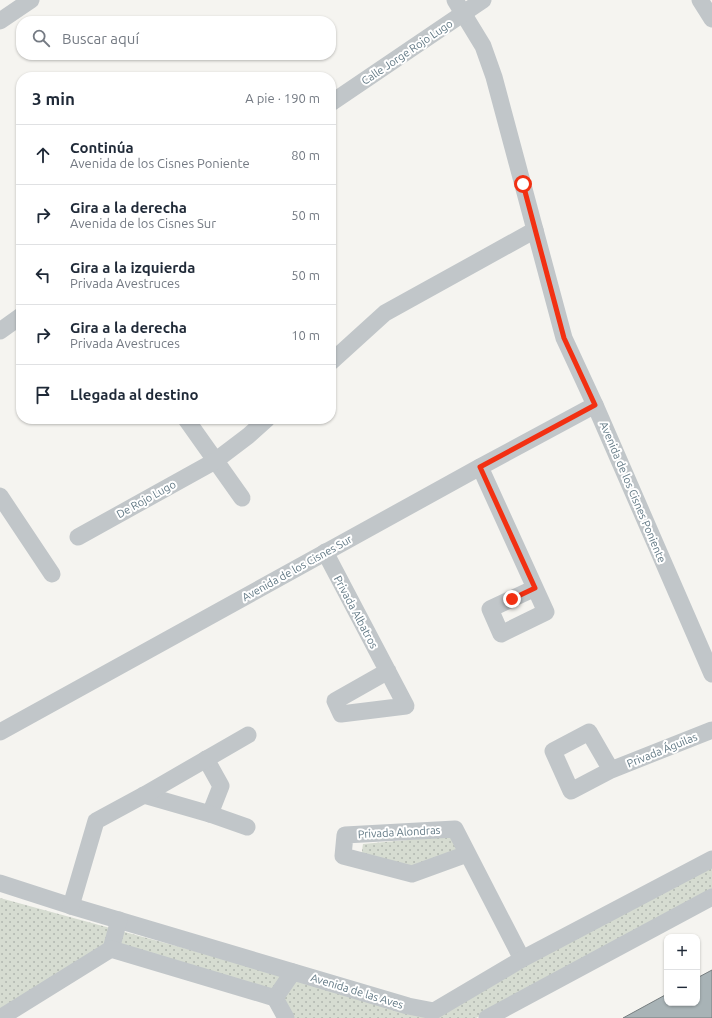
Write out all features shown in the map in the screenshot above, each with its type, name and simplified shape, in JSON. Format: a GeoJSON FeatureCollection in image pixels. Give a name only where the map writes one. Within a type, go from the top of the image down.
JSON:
{"type":"FeatureCollection","features":[{"type":"Feature","properties":{"kind":"street"},"geometry":{"type":"LineString","coordinates":[[0,21],[32,0]]}},
{"type":"Feature","properties":{"kind":"street","name":"Calle Jorge Rojo Lugo"},"geometry":{"type":"LineString","coordinates":[[336,99],[459,7],[483,0]]}},
{"type":"Feature","properties":{"kind":"street"},"geometry":{"type":"LineString","coordinates":[[700,0],[712,19]]}},
{"type":"Feature","properties":{"kind":"street","name":"Avenida de los Cisnes Poniente"},"geometry":{"type":"LineString","coordinates":[[459,7],[483,46],[494,77],[564,338],[595,405],[712,674]]}},
{"type":"Feature","properties":{"kind":"street"},"geometry":{"type":"LineString","coordinates":[[336,357],[385,313],[535,230]]}},
{"type":"Feature","properties":{"kind":"street"},"geometry":{"type":"LineString","coordinates":[[0,331],[16,320]]}},
{"type":"Feature","properties":{"kind":"street","name":"Avenida de los Cisnes Sur"},"geometry":{"type":"LineString","coordinates":[[0,732],[325,552],[595,405]]}},
{"type":"Feature","properties":{"kind":"street"},"geometry":{"type":"LineString","coordinates":[[189,424],[242,498]]}},
{"type":"Feature","properties":{"kind":"street","name":"De Rojo Lugo"},"geometry":{"type":"LineString","coordinates":[[78,537],[215,461],[262,424]]}},
{"type":"Feature","properties":{"kind":"street"},"geometry":{"type":"LineString","coordinates":[[480,467],[535,588]]}},
{"type":"Feature","properties":{"kind":"street"},"geometry":{"type":"LineString","coordinates":[[0,496],[52,574]]}},
{"type":"Feature","properties":{"kind":"street","name":"Privada Albatros"},"geometry":{"type":"LineString","coordinates":[[325,552],[388,671]]}},
{"type":"Feature","properties":{"kind":"street","name":"Privada Águilas"},"geometry":{"type":"LineString","coordinates":[[611,770],[712,730]]}},
{"type":"Feature","properties":{"kind":"street"},"geometry":{"type":"LineString","coordinates":[[71,906],[96,820],[144,795],[248,735]]}},
{"type":"Feature","properties":{"kind":"street"},"geometry":{"type":"LineString","coordinates":[[206,759],[221,786],[210,814]]}},
{"type":"Feature","properties":{"kind":"street"},"geometry":{"type":"LineString","coordinates":[[144,795],[210,814],[246,827]]}},
{"type":"Feature","properties":{"kind":"street","name":"Privada Alondras"},"geometry":{"type":"LineString","coordinates":[[467,854],[412,874],[343,856],[345,835],[455,829],[522,959]]}},
{"type":"Feature","properties":{"kind":"street","name":"Avenida de las Aves"},"geometry":{"type":"LineString","coordinates":[[0,883],[71,906],[434,1015],[522,959],[712,860]]}},
{"type":"Feature","properties":{"kind":"street"},"geometry":{"type":"LineString","coordinates":[[487,1018],[712,897]]}},
{"type":"Feature","properties":{"kind":"street"},"geometry":{"type":"LineString","coordinates":[[0,1018],[111,948],[119,920]]}},
{"type":"Feature","properties":{"kind":"street"},"geometry":{"type":"LineString","coordinates":[[111,948],[275,998],[286,1018]]}},
{"type":"Feature","properties":{"kind":"street"},"geometry":{"type":"LineString","coordinates":[[275,998],[293,972]]}},
{"type":"Feature","properties":{"kind":"shaded area"},"geometry":{"type":"Polygon","coordinates":[[[452,836],[457,850],[412,868],[361,858],[363,844],[452,836]]]}},
{"type":"Feature","properties":{"kind":"shaded area"},"geometry":{"type":"Polygon","coordinates":[[[712,864],[712,890],[476,1018],[293,1018],[279,995],[121,947],[0,1011],[0,898],[429,1015],[712,864]]]}},
{"type":"Feature","properties":{"kind":"building"},"geometry":{"type":"Polygon","coordinates":[[[712,970],[712,1018],[623,1018],[664,996],[664,1006],[700,1006],[700,976],[712,970]]]}},
{"type":"Feature","properties":{"kind":"route"},"geometry":{"type":"LineString","coordinates":[[512,599],[535,588],[480,467],[595,405],[564,338],[523,184]]}}]}
